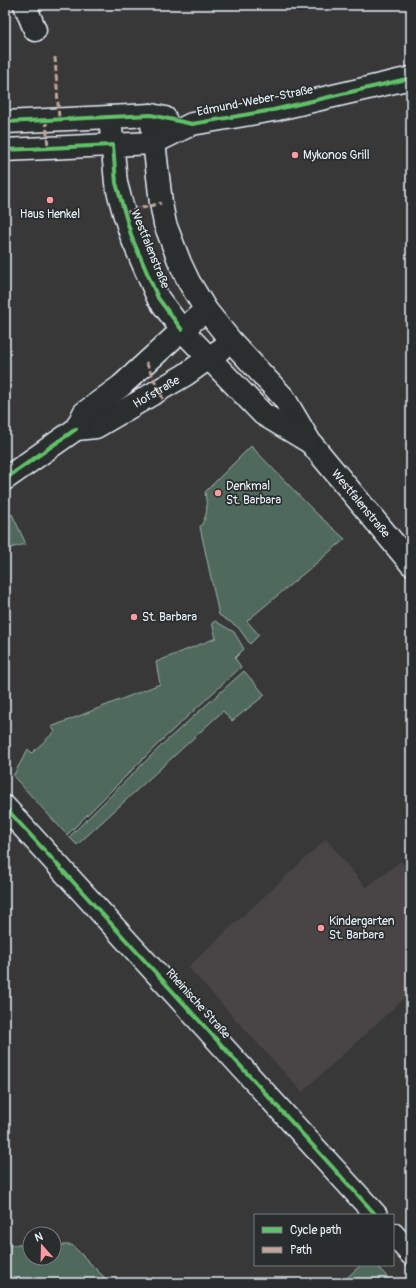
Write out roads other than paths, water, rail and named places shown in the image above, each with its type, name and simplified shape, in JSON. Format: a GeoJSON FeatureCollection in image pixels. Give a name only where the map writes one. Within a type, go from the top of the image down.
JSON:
{"type":"FeatureCollection","features":[{"type":"Feature","properties":{"kind":"street"},"geometry":{"type":"LineString","coordinates":[[25,5],[35,30]]}},
{"type":"Feature","properties":{"kind":"street","name":"Edmund-Weber-Straße"},"geometry":{"type":"LineString","coordinates":[[5,150],[154,143],[192,124],[273,110],[411,78]]}},
{"type":"Feature","properties":{"kind":"street"},"geometry":{"type":"LineString","coordinates":[[150,115],[154,143]]}},
{"type":"Feature","properties":{"kind":"street","name":"Edmund-Weber-Straße"},"geometry":{"type":"LineString","coordinates":[[5,122],[150,115],[192,124]]}},
{"type":"Feature","properties":{"kind":"street"},"geometry":{"type":"LineString","coordinates":[[110,117],[113,145]]}},
{"type":"Feature","properties":{"kind":"street","name":"Westfalenstraße"},"geometry":{"type":"LineString","coordinates":[[154,143],[161,203],[166,224],[180,263],[189,282],[206,310],[231,341],[284,398],[310,442],[411,564]]}},
{"type":"Feature","properties":{"kind":"street","name":"Westfalenstraße"},"geometry":{"type":"LineString","coordinates":[[113,145],[116,183],[132,238],[158,298],[182,330],[264,414],[310,442]]}},
{"type":"Feature","properties":{"kind":"street","name":"Hofstraße"},"geometry":{"type":"LineString","coordinates":[[5,479],[76,429],[84,413],[121,386],[206,310]]}},
{"type":"Feature","properties":{"kind":"street","name":"Hofstraße"},"geometry":{"type":"LineString","coordinates":[[76,429],[96,428],[160,391],[210,358],[231,341]]}},
{"type":"Feature","properties":{"kind":"street","name":"Rheinische Straße"},"geometry":{"type":"LineString","coordinates":[[5,807],[375,1214]]}},
{"type":"Feature","properties":{"kind":"place","name":"Mykonos Grill"},"geometry":{"type":"Point","coordinates":[295,155]}},
{"type":"Feature","properties":{"kind":"place","name":"Haus Henkel"},"geometry":{"type":"Point","coordinates":[50,200]}},
{"type":"Feature","properties":{"kind":"place","name":"Denkmal St. Barbara"},"geometry":{"type":"Point","coordinates":[218,493]}},
{"type":"Feature","properties":{"kind":"place","name":"St. Barbara"},"geometry":{"type":"Point","coordinates":[134,617]}},
{"type":"Feature","properties":{"kind":"place","name":"Kindergarten St. Barbara"},"geometry":{"type":"Point","coordinates":[321,928]}}]}
